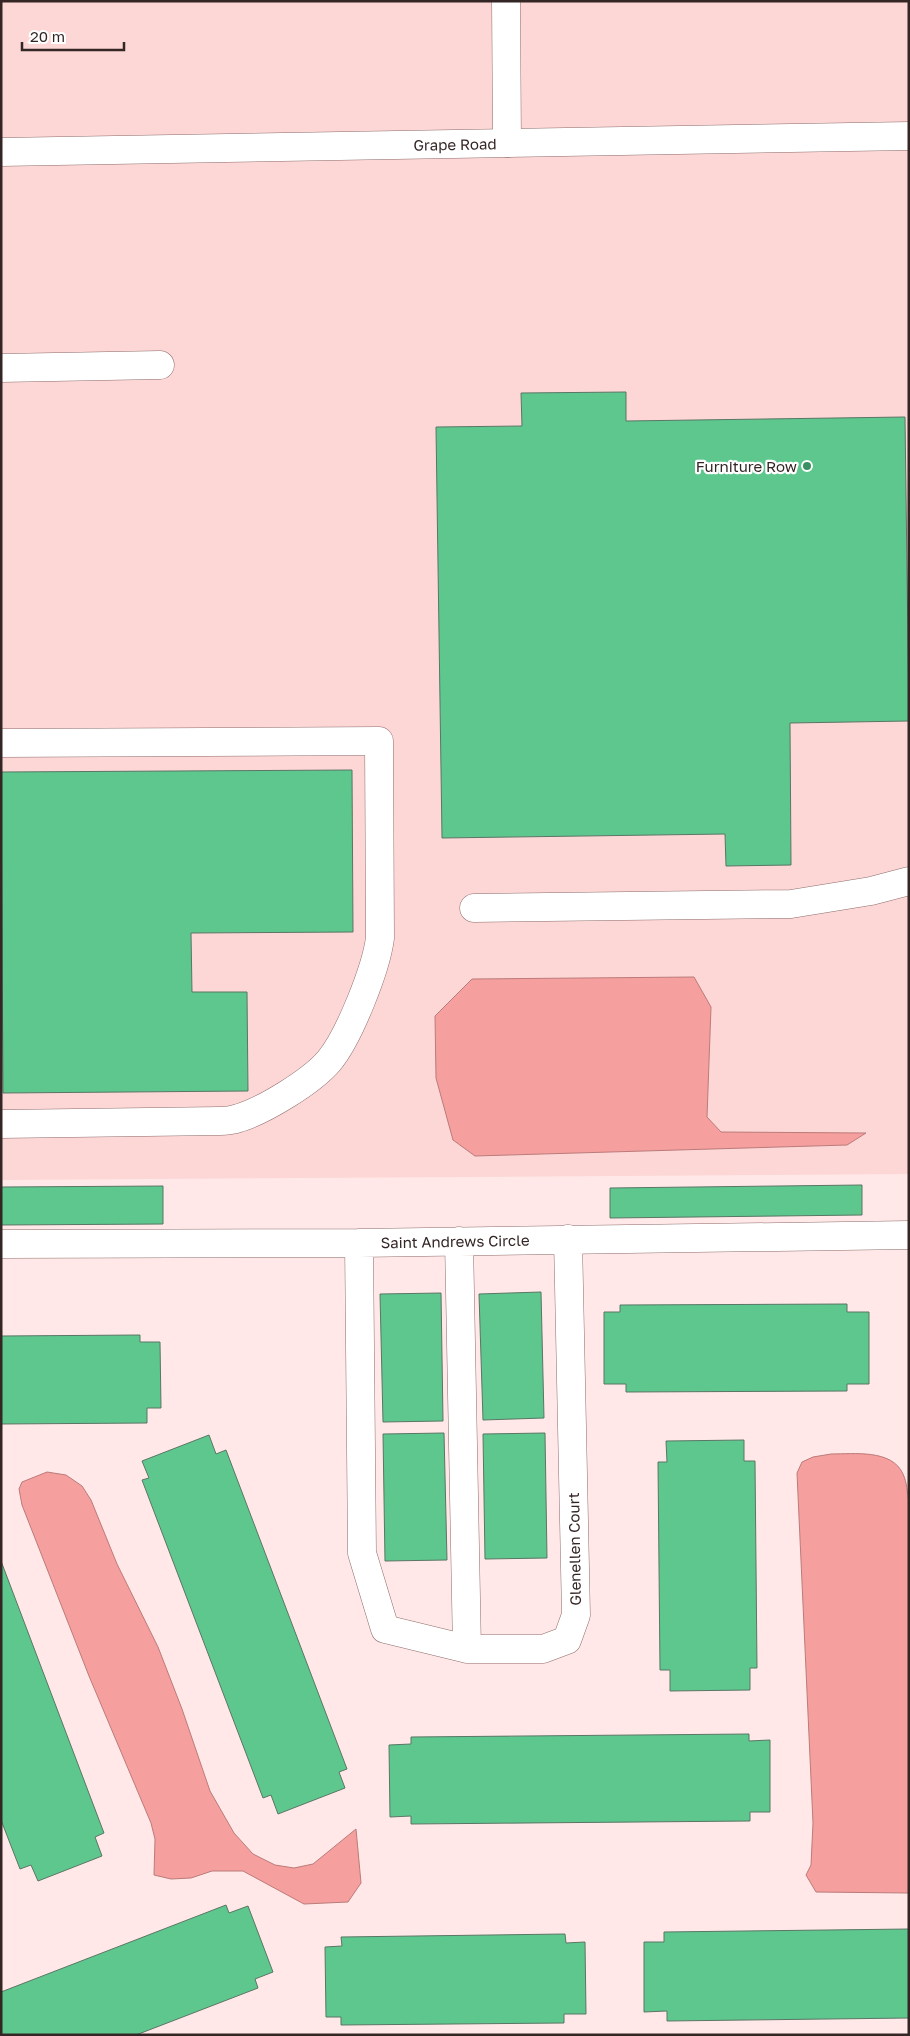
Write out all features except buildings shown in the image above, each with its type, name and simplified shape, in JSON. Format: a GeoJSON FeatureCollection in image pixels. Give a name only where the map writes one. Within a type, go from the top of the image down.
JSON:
{"type":"FeatureCollection","features":[{"type":"Feature","properties":{"kind":"street"},"geometry":{"type":"LineString","coordinates":[[506,1],[507,143]]}},
{"type":"Feature","properties":{"kind":"street","name":"Grape Road"},"geometry":{"type":"LineString","coordinates":[[1,152],[909,136]]}},
{"type":"Feature","properties":{"kind":"street"},"geometry":{"type":"LineString","coordinates":[[1,368],[160,365]]}},
{"type":"Feature","properties":{"kind":"street"},"geometry":{"type":"LineString","coordinates":[[1,743],[379,741],[380,938],[378,955],[344,1039],[329,1061],[312,1077],[261,1109],[238,1119],[220,1121],[1,1124]]}},
{"type":"Feature","properties":{"kind":"street"},"geometry":{"type":"LineString","coordinates":[[474,908],[791,904],[871,891],[909,881]]}},
{"type":"Feature","properties":{"kind":"street","name":"Saint Andrews Circle"},"geometry":{"type":"LineString","coordinates":[[1,1244],[359,1243],[909,1236]]}},
{"type":"Feature","properties":{"kind":"street","name":"Glenellen Court"},"geometry":{"type":"LineString","coordinates":[[359,1243],[362,1553],[385,1629],[467,1649],[543,1649],[567,1640],[576,1615],[568,1239]]}},
{"type":"Feature","properties":{"kind":"street"},"geometry":{"type":"LineString","coordinates":[[459,1241],[467,1649]]}},
{"type":"Feature","properties":{"kind":"shaded area"},"geometry":{"type":"Polygon","coordinates":[[[1,1],[909,1],[909,1174],[1,1180],[1,1]]]}},
{"type":"Feature","properties":{"kind":"shaded area"},"geometry":{"type":"Polygon","coordinates":[[[694,977],[711,1007],[707,1117],[721,1132],[866,1133],[847,1145],[475,1156],[453,1140],[436,1078],[435,1016],[472,979],[694,977]]]}},
{"type":"Feature","properties":{"kind":"shaded area"},"geometry":{"type":"Polygon","coordinates":[[[831,1454],[872,1455],[890,1460],[898,1466],[906,1484],[909,1501],[909,1893],[816,1892],[806,1875],[811,1865],[813,1823],[797,1473],[802,1462],[813,1457],[831,1454]]]}},
{"type":"Feature","properties":{"kind":"shaded area"},"geometry":{"type":"Polygon","coordinates":[[[47,1472],[66,1475],[82,1486],[91,1500],[117,1564],[158,1647],[182,1709],[210,1791],[234,1833],[253,1854],[275,1865],[294,1868],[313,1864],[356,1829],[361,1883],[348,1902],[304,1904],[243,1871],[212,1871],[191,1878],[171,1879],[154,1875],[155,1839],[151,1823],[89,1676],[22,1505],[19,1489],[22,1482],[47,1472]]]}},
{"type":"Feature","properties":{"kind":"place","name":"Furniture Row"},"geometry":{"type":"Point","coordinates":[807,466]}}]}
